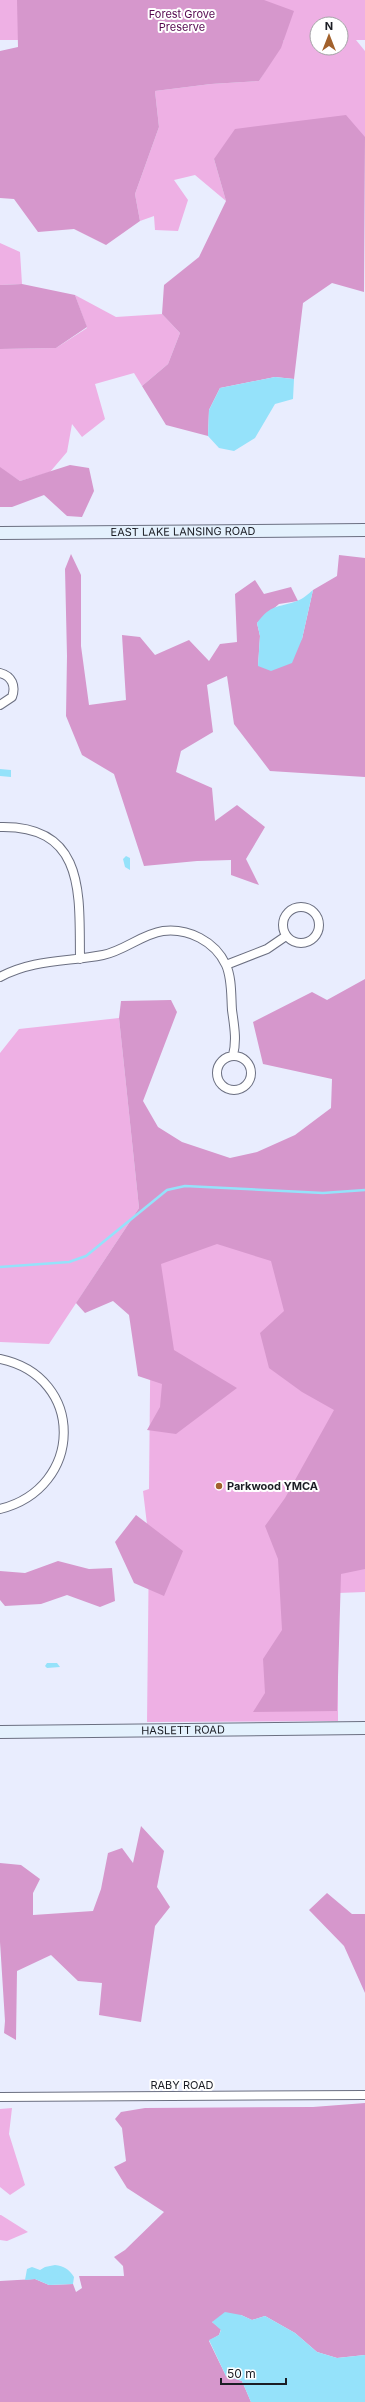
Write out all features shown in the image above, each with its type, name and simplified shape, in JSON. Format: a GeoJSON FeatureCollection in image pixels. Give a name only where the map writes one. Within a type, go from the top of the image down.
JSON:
{"type":"FeatureCollection","features":[{"type":"Feature","properties":{"kind":"street","name":"EAST LAKE LANSING ROAD"},"geometry":{"type":"LineString","coordinates":[[0,532],[365,530]]}},
{"type":"Feature","properties":{"kind":"street"},"geometry":{"type":"LineString","coordinates":[[0,673],[9,677],[14,687],[12,697],[0,705]]}},
{"type":"Feature","properties":{"kind":"street"},"geometry":{"type":"LineString","coordinates":[[0,827],[19,826],[40,833],[56,844],[69,858],[76,875],[79,892],[80,959]]}},
{"type":"Feature","properties":{"kind":"street"},"geometry":{"type":"LineString","coordinates":[[298,906],[311,909],[315,913],[319,925],[316,936],[312,940],[301,943],[290,940],[286,936],[282,924],[287,912],[298,906]]}},
{"type":"Feature","properties":{"kind":"street"},"geometry":{"type":"LineString","coordinates":[[0,977],[16,969],[39,962],[80,959],[107,954],[148,935],[177,931],[191,933],[205,941],[217,952],[226,965],[235,1041],[233,1055]]}},
{"type":"Feature","properties":{"kind":"street"},"geometry":{"type":"LineString","coordinates":[[226,965],[267,949],[286,936]]}},
{"type":"Feature","properties":{"kind":"street"},"geometry":{"type":"LineString","coordinates":[[233,1055],[244,1059],[248,1063],[251,1073],[247,1084],[243,1087],[232,1090],[222,1085],[216,1075],[219,1064],[228,1056],[233,1055]]}},
{"type":"Feature","properties":{"kind":"street"},"geometry":{"type":"LineString","coordinates":[[0,1359],[25,1367],[38,1376],[48,1387],[60,1408],[64,1432],[60,1458],[47,1481],[28,1498],[0,1509]]}},
{"type":"Feature","properties":{"kind":"street","name":"HASLETT ROAD"},"geometry":{"type":"LineString","coordinates":[[0,1732],[365,1728]]}},
{"type":"Feature","properties":{"kind":"street","name":"RABY ROAD"},"geometry":{"type":"LineString","coordinates":[[0,2097],[365,2095]]}},
{"type":"Feature","properties":{"kind":"green space","name":"Forest Grove Preserve"},"geometry":{"type":"Polygon","coordinates":[[[0,0],[365,0],[365,40],[356,40],[365,51],[365,140],[214,159],[226,201],[195,175],[174,180],[188,200],[178,231],[155,230],[154,216],[140,221],[135,194],[159,127],[155,91],[211,84],[259,81],[284,40],[0,40],[0,0]]]}},
{"type":"Feature","properties":{"kind":"green space","name":"Forest Grove Preserve"},"geometry":{"type":"Polygon","coordinates":[[[17,0],[264,0],[294,11],[281,48],[259,81],[211,84],[155,91],[159,127],[135,194],[140,221],[106,245],[74,229],[38,232],[14,199],[0,198],[0,51],[18,47],[17,0]]]}},
{"type":"Feature","properties":{"kind":"green space"},"geometry":{"type":"Polygon","coordinates":[[[346,115],[365,137],[364,292],[332,283],[303,303],[294,379],[275,377],[220,388],[209,410],[208,436],[166,425],[142,386],[168,364],[180,333],[162,314],[164,285],[199,257],[226,201],[214,159],[235,129],[346,115]]]}},
{"type":"Feature","properties":{"kind":"green space"},"geometry":{"type":"Polygon","coordinates":[[[0,243],[20,252],[22,284],[0,285],[0,243]]]}},
{"type":"Feature","properties":{"kind":"green space"},"geometry":{"type":"Polygon","coordinates":[[[22,284],[75,295],[87,327],[56,348],[0,349],[0,285],[22,284]]]}},
{"type":"Feature","properties":{"kind":"green space"},"geometry":{"type":"Polygon","coordinates":[[[75,295],[116,317],[162,314],[180,333],[168,364],[142,386],[134,373],[95,384],[105,419],[82,437],[72,424],[67,452],[50,472],[20,481],[0,468],[0,349],[56,348],[87,328],[75,295]]]}},
{"type":"Feature","properties":{"kind":"green space"},"geometry":{"type":"Polygon","coordinates":[[[70,465],[89,468],[94,491],[82,517],[67,516],[44,495],[12,507],[0,507],[0,467],[20,481],[70,465]]]}},
{"type":"Feature","properties":{"kind":"green space"},"geometry":{"type":"Polygon","coordinates":[[[71,554],[81,575],[81,646],[89,705],[126,700],[122,635],[140,637],[155,655],[189,640],[209,661],[220,644],[237,642],[235,594],[255,580],[264,594],[291,587],[298,601],[279,604],[257,623],[260,636],[258,666],[302,639],[313,590],[337,576],[339,555],[365,558],[365,777],[270,771],[234,724],[227,676],[207,685],[213,732],[181,751],[176,772],[212,788],[215,821],[237,805],[265,827],[246,859],[259,885],[231,875],[231,860],[197,861],[144,866],[114,774],[82,755],[66,716],[67,656],[65,569],[71,554]]]}},
{"type":"Feature","properties":{"kind":"green space"},"geometry":{"type":"Polygon","coordinates":[[[365,979],[365,1569],[341,1574],[337,1711],[253,1712],[265,1693],[263,1659],[282,1630],[278,1559],[265,1526],[285,1498],[334,1410],[302,1392],[269,1368],[260,1333],[284,1311],[271,1261],[217,1244],[161,1264],[174,1350],[237,1388],[176,1434],[147,1430],[160,1407],[162,1384],[138,1376],[129,1315],[113,1301],[85,1313],[76,1303],[139,1208],[119,1018],[121,1001],[171,1000],[177,1012],[143,1101],[158,1127],[182,1142],[230,1158],[257,1152],[295,1135],[331,1108],[332,1079],[263,1064],[253,1022],[312,992],[327,1000],[365,979]]]}},
{"type":"Feature","properties":{"kind":"green space"},"geometry":{"type":"Polygon","coordinates":[[[119,1018],[139,1208],[49,1344],[0,1342],[0,1053],[19,1029],[119,1018]]]}},
{"type":"Feature","properties":{"kind":"green space"},"geometry":{"type":"Polygon","coordinates":[[[152,1196],[365,1199],[365,1592],[338,1593],[338,1721],[147,1722],[149,1541],[143,1491],[149,1489],[152,1196]]]}},
{"type":"Feature","properties":{"kind":"green space"},"geometry":{"type":"Polygon","coordinates":[[[136,1515],[183,1551],[164,1596],[134,1583],[115,1542],[136,1515]]]}},
{"type":"Feature","properties":{"kind":"green space"},"geometry":{"type":"Polygon","coordinates":[[[58,1561],[89,1569],[112,1568],[115,1601],[100,1607],[67,1595],[41,1604],[5,1606],[0,1600],[0,1571],[25,1573],[58,1561]]]}},
{"type":"Feature","properties":{"kind":"green space"},"geometry":{"type":"Polygon","coordinates":[[[141,1826],[164,1851],[157,1887],[170,1907],[155,1926],[141,2022],[99,2015],[102,1983],[78,1981],[51,1955],[17,1971],[16,2040],[4,2033],[5,2021],[0,1942],[0,1863],[21,1865],[40,1879],[33,1893],[33,1915],[93,1911],[101,1889],[108,1853],[122,1848],[133,1863],[141,1826]]]}},
{"type":"Feature","properties":{"kind":"green space"},"geometry":{"type":"Polygon","coordinates":[[[327,1893],[352,1914],[365,1914],[365,1993],[344,1946],[309,1910],[327,1893]]]}},
{"type":"Feature","properties":{"kind":"green space"},"geometry":{"type":"Polygon","coordinates":[[[365,2103],[365,2355],[337,2358],[317,2352],[295,2333],[265,2316],[252,2320],[241,2315],[212,2322],[221,2329],[219,2335],[209,2341],[226,2376],[242,2381],[251,2402],[0,2402],[0,2281],[35,2279],[49,2285],[73,2284],[76,2292],[82,2288],[79,2276],[124,2276],[123,2266],[114,2257],[125,2250],[164,2212],[127,2188],[114,2167],[126,2161],[122,2128],[115,2119],[121,2112],[145,2108],[313,2107],[365,2103]]]}},
{"type":"Feature","properties":{"kind":"green space"},"geometry":{"type":"Polygon","coordinates":[[[12,2108],[9,2134],[25,2185],[10,2195],[0,2187],[0,2109],[12,2108]]]}},
{"type":"Feature","properties":{"kind":"green space"},"geometry":{"type":"Polygon","coordinates":[[[0,2215],[28,2232],[7,2241],[0,2240],[0,2215]]]}},
{"type":"Feature","properties":{"kind":"water"},"geometry":{"type":"Polygon","coordinates":[[[275,377],[294,379],[293,399],[275,404],[255,438],[234,451],[219,448],[208,436],[209,410],[220,388],[275,377]]]}},
{"type":"Feature","properties":{"kind":"water"},"geometry":{"type":"Polygon","coordinates":[[[313,590],[302,639],[292,663],[271,671],[258,666],[260,636],[257,623],[266,613],[271,610],[299,600],[313,590]]]}},
{"type":"Feature","properties":{"kind":"water"},"geometry":{"type":"Polygon","coordinates":[[[0,769],[11,770],[11,777],[0,776],[0,769]]]}},
{"type":"Feature","properties":{"kind":"water"},"geometry":{"type":"Polygon","coordinates":[[[126,856],[130,858],[130,870],[125,867],[123,859],[126,856]]]}},
{"type":"Feature","properties":{"kind":"water"},"geometry":{"type":"Polygon","coordinates":[[[47,1663],[57,1663],[60,1667],[47,1668],[45,1666],[47,1663]]]}},
{"type":"Feature","properties":{"kind":"water"},"geometry":{"type":"Polygon","coordinates":[[[55,2265],[64,2267],[70,2272],[74,2277],[73,2284],[49,2285],[35,2279],[25,2280],[27,2269],[32,2267],[40,2270],[45,2267],[55,2265]]]}},
{"type":"Feature","properties":{"kind":"water"},"geometry":{"type":"Polygon","coordinates":[[[225,2312],[241,2315],[252,2320],[265,2316],[295,2333],[317,2352],[337,2358],[365,2355],[365,2402],[251,2402],[242,2381],[226,2376],[209,2340],[219,2335],[221,2330],[212,2322],[225,2312]]]}},
{"type":"Feature","properties":{"kind":"waterway"},"geometry":{"type":"LineString","coordinates":[[0,1267],[69,1262],[86,1256],[167,1190],[185,1186],[323,1193],[365,1190]]}},
{"type":"Feature","properties":{"kind":"place","name":"Parkwood YMCA"},"geometry":{"type":"Point","coordinates":[219,1486]}}]}
